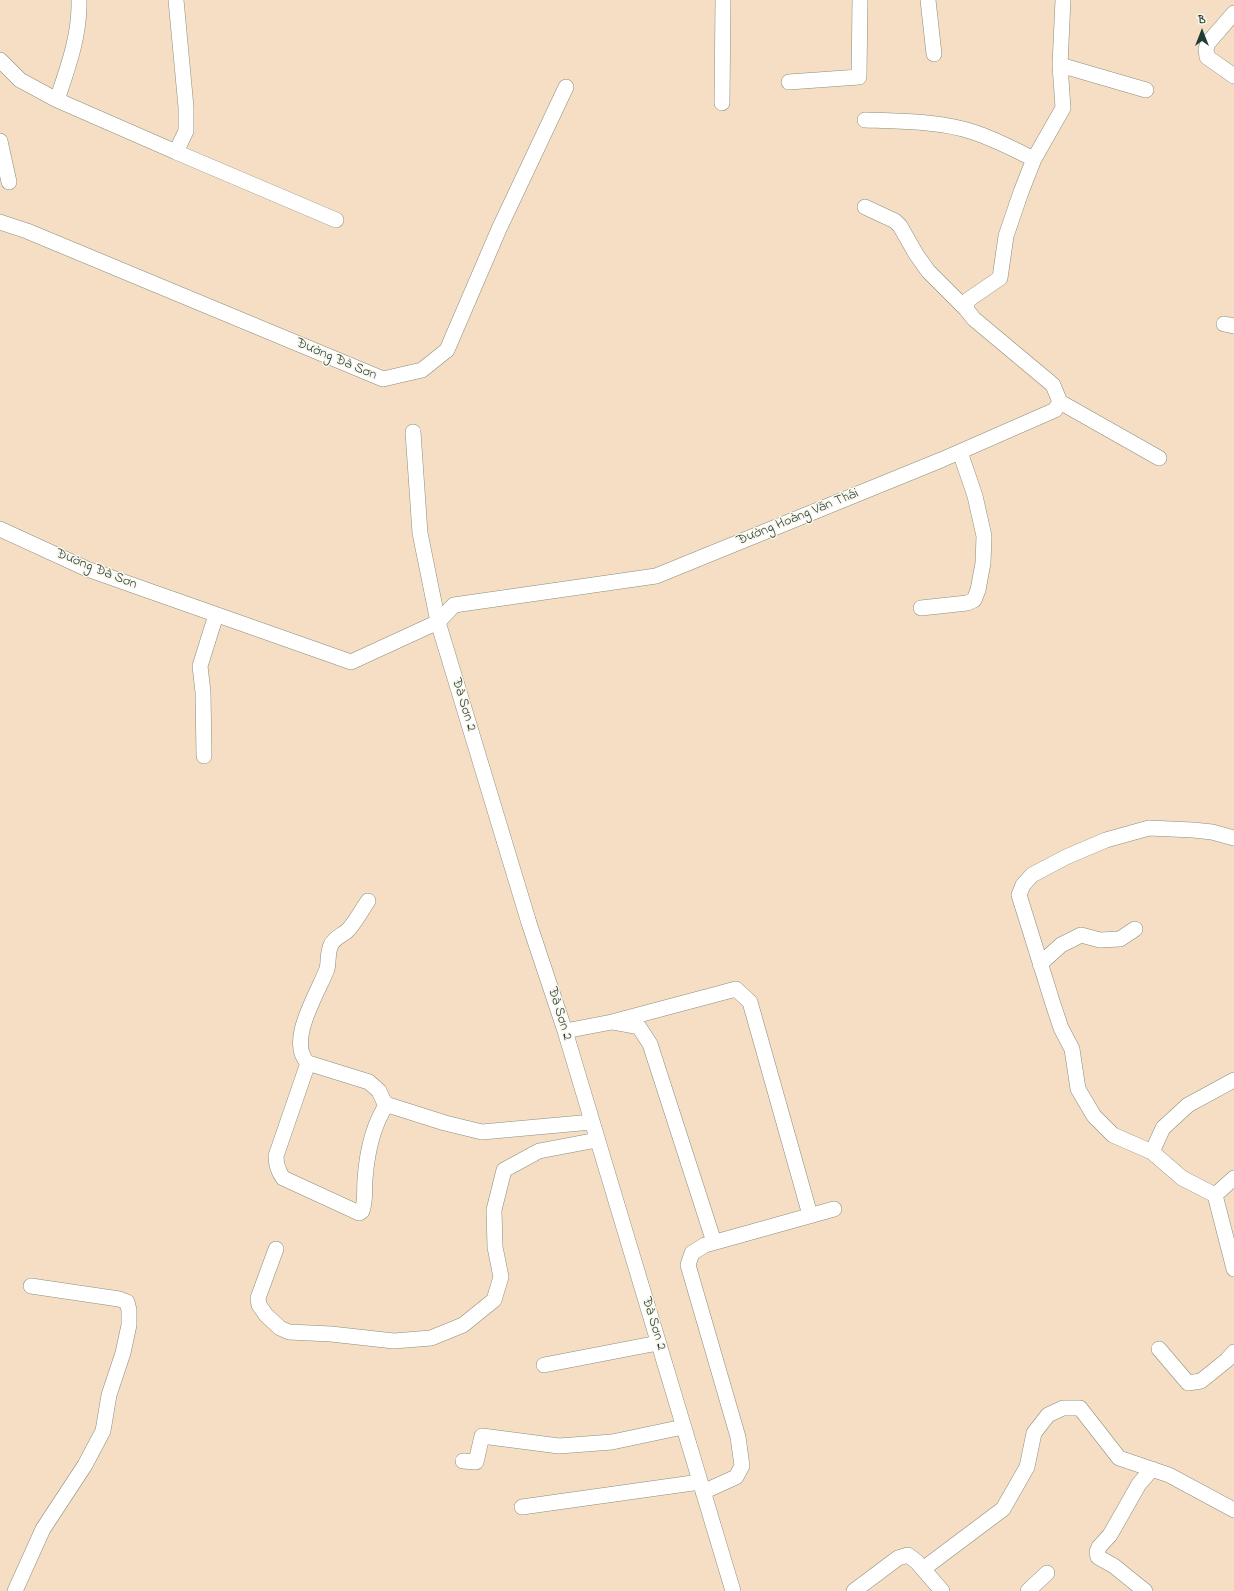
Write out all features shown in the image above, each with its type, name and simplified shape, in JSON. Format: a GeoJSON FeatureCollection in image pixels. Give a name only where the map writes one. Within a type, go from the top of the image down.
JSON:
{"type":"FeatureCollection","features":[{"type":"Feature","properties":{"kind":"street"},"geometry":{"type":"LineString","coordinates":[[57,100],[75,43],[79,0]]}},
{"type":"Feature","properties":{"kind":"street"},"geometry":{"type":"LineString","coordinates":[[176,0],[186,107],[186,131],[176,152]]}},
{"type":"Feature","properties":{"kind":"street"},"geometry":{"type":"LineString","coordinates":[[722,103],[723,0]]}},
{"type":"Feature","properties":{"kind":"street"},"geometry":{"type":"LineString","coordinates":[[789,82],[859,77],[860,0]]}},
{"type":"Feature","properties":{"kind":"street"},"geometry":{"type":"LineString","coordinates":[[928,0],[934,54]]}},
{"type":"Feature","properties":{"kind":"street"},"geometry":{"type":"LineString","coordinates":[[966,309],[968,300],[1000,278],[1006,236],[1021,192],[1034,159],[1063,108],[1060,65],[1062,0]]}},
{"type":"Feature","properties":{"kind":"street"},"geometry":{"type":"LineString","coordinates":[[1234,13],[1208,43],[1206,49],[1207,57],[1234,76]]}},
{"type":"Feature","properties":{"kind":"street"},"geometry":{"type":"LineString","coordinates":[[0,60],[20,80],[57,100],[336,220]]}},
{"type":"Feature","properties":{"kind":"street"},"geometry":{"type":"LineString","coordinates":[[1060,65],[1146,90]]}},
{"type":"Feature","properties":{"kind":"street","name":"Đường Đà Sơn"},"geometry":{"type":"LineString","coordinates":[[0,222],[28,231],[383,379],[422,370],[447,350],[499,229],[566,87]]}},
{"type":"Feature","properties":{"kind":"street"},"geometry":{"type":"LineString","coordinates":[[864,120],[932,123],[964,129],[980,134],[1034,159]]}},
{"type":"Feature","properties":{"kind":"street"},"geometry":{"type":"LineString","coordinates":[[0,141],[9,182]]}},
{"type":"Feature","properties":{"kind":"street"},"geometry":{"type":"LineString","coordinates":[[865,207],[895,221],[900,226],[916,254],[928,271],[974,319],[1053,385],[1060,402],[1159,458]]}},
{"type":"Feature","properties":{"kind":"street","name":"Đường Hoàng Văn Thái"},"geometry":{"type":"LineString","coordinates":[[438,622],[454,605],[656,576],[960,452],[1055,410],[1060,402]]}},
{"type":"Feature","properties":{"kind":"street","name":"Đà Sơn 2"},"geometry":{"type":"LineString","coordinates":[[413,432],[420,533],[438,622],[529,922],[565,1031],[733,1591]]}},
{"type":"Feature","properties":{"kind":"street"},"geometry":{"type":"LineString","coordinates":[[921,608],[967,603],[974,600],[978,590],[983,563],[984,536],[975,496],[960,452]]}},
{"type":"Feature","properties":{"kind":"street","name":"Đường Đà Sơn"},"geometry":{"type":"LineString","coordinates":[[0,529],[87,569],[351,662],[438,622]]}},
{"type":"Feature","properties":{"kind":"street"},"geometry":{"type":"LineString","coordinates":[[204,756],[203,692],[200,666],[216,615]]}},
{"type":"Feature","properties":{"kind":"street"},"geometry":{"type":"LineString","coordinates":[[1234,838],[1212,832],[1149,828],[1106,840],[1066,857],[1032,875],[1022,884],[1019,895],[1061,1028],[1072,1049],[1078,1089],[1094,1116],[1113,1135],[1152,1152],[1182,1178],[1215,1195],[1234,1269]]}},
{"type":"Feature","properties":{"kind":"street"},"geometry":{"type":"LineString","coordinates":[[368,901],[347,931],[331,945],[327,968],[300,1032],[300,1052],[308,1063],[369,1082],[379,1091],[385,1104],[445,1123],[482,1132],[592,1122]]}},
{"type":"Feature","properties":{"kind":"street"},"geometry":{"type":"LineString","coordinates":[[1040,964],[1061,945],[1081,935],[1100,940],[1120,939],[1135,929]]}},
{"type":"Feature","properties":{"kind":"street"},"geometry":{"type":"LineString","coordinates":[[565,1031],[612,1022],[736,989],[750,1002],[810,1215]]}},
{"type":"Feature","properties":{"kind":"street"},"geometry":{"type":"LineString","coordinates":[[612,1022],[639,1027],[650,1044],[714,1242]]}},
{"type":"Feature","properties":{"kind":"street"},"geometry":{"type":"LineString","coordinates":[[308,1063],[276,1156],[278,1172],[283,1178],[359,1212],[362,1211],[365,1200],[365,1180],[368,1152],[378,1116],[387,1104]]}},
{"type":"Feature","properties":{"kind":"street"},"geometry":{"type":"LineString","coordinates":[[1152,1152],[1164,1128],[1188,1105],[1234,1080]]}},
{"type":"Feature","properties":{"kind":"street"},"geometry":{"type":"LineString","coordinates":[[276,1249],[260,1293],[259,1305],[266,1315],[280,1328],[289,1332],[330,1334],[394,1341],[431,1338],[463,1325],[494,1300],[502,1277],[495,1247],[494,1210],[504,1170],[539,1152],[597,1140]]}},
{"type":"Feature","properties":{"kind":"street"},"geometry":{"type":"LineString","coordinates":[[1215,1195],[1234,1178]]}},
{"type":"Feature","properties":{"kind":"street"},"geometry":{"type":"LineString","coordinates":[[522,1507],[702,1487],[736,1477],[742,1466],[738,1436],[688,1265],[692,1253],[705,1245],[714,1242],[834,1209]]}},
{"type":"Feature","properties":{"kind":"street"},"geometry":{"type":"LineString","coordinates":[[15,1591],[43,1529],[85,1465],[103,1431],[109,1395],[123,1353],[129,1325],[129,1310],[127,1302],[119,1299],[31,1286]]}},
{"type":"Feature","properties":{"kind":"street"},"geometry":{"type":"LineString","coordinates":[[544,1365],[658,1343]]}},
{"type":"Feature","properties":{"kind":"street"},"geometry":{"type":"LineString","coordinates":[[1159,1349],[1188,1383],[1201,1381],[1227,1360],[1234,1352]]}},
{"type":"Feature","properties":{"kind":"street"},"geometry":{"type":"LineString","coordinates":[[923,1569],[1003,1509],[1027,1467],[1034,1433],[1048,1415],[1063,1408],[1080,1408],[1119,1458],[1170,1475],[1234,1510]]}},
{"type":"Feature","properties":{"kind":"street"},"geometry":{"type":"LineString","coordinates":[[463,1461],[476,1462],[482,1436],[559,1446],[612,1442],[684,1427]]}},
{"type":"Feature","properties":{"kind":"street"},"geometry":{"type":"LineString","coordinates":[[1144,1591],[1114,1566],[1098,1558],[1097,1552],[1099,1547],[1110,1535],[1138,1484],[1152,1469]]}},
{"type":"Feature","properties":{"kind":"street"},"geometry":{"type":"LineString","coordinates":[[854,1591],[898,1558],[908,1555],[917,1562],[942,1591]]}},
{"type":"Feature","properties":{"kind":"street"},"geometry":{"type":"LineString","coordinates":[[1028,1591],[1047,1573]]}}]}
